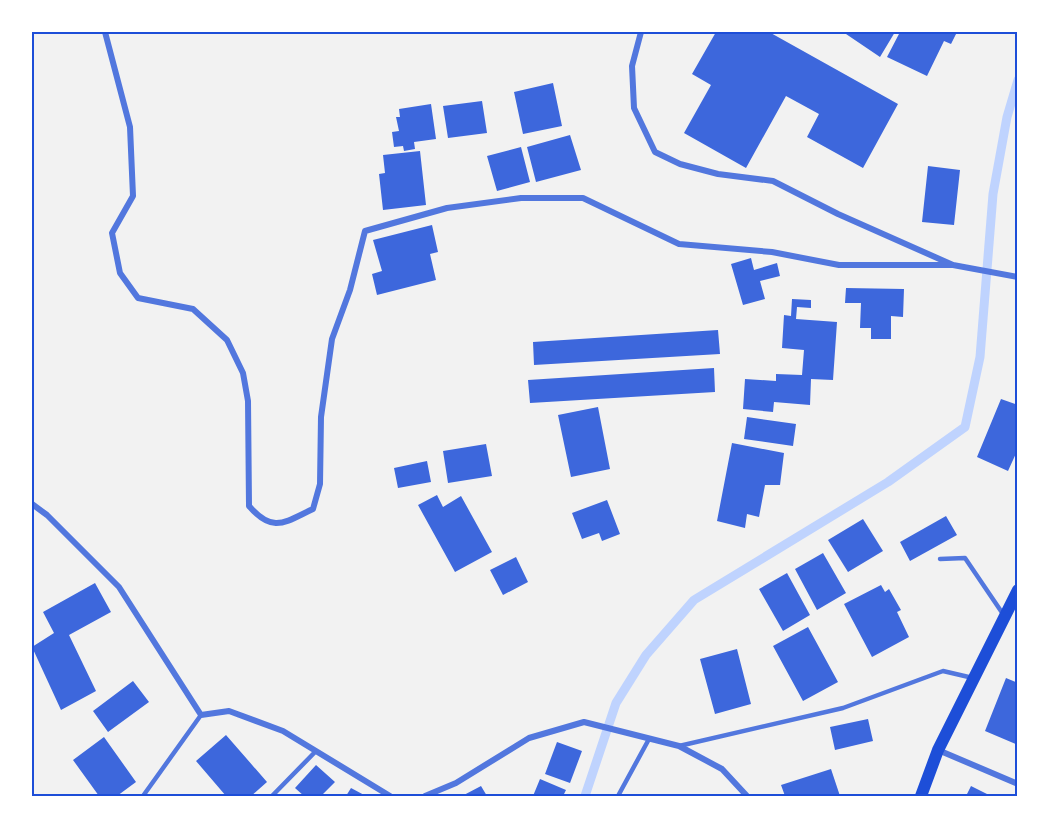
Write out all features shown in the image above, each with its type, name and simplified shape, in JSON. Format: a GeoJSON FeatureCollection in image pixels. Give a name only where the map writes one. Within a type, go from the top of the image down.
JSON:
{"type":"FeatureCollection","features":[{"type":"Feature","properties":{"kind":"main road"},"geometry":{"type":"LineString","coordinates":[[921,796],[938,750],[1017,590]]}},
{"type":"Feature","properties":{"kind":"street"},"geometry":{"type":"LineString","coordinates":[[105,32],[130,127],[133,196],[112,233],[120,273],[138,298],[193,309],[227,340],[243,373],[248,401],[249,506],[258,516],[268,521],[286,524],[313,509],[320,484],[321,417],[332,339],[350,290],[366,231],[447,208],[521,198],[583,198],[679,244],[772,252],[839,265],[953,265]]}},
{"type":"Feature","properties":{"kind":"street"},"geometry":{"type":"LineString","coordinates":[[640,32],[632,66],[634,108],[655,152],[680,164],[718,174],[773,181],[838,214],[953,265],[974,271],[1017,277]]}},
{"type":"Feature","properties":{"kind":"street"},"geometry":{"type":"LineString","coordinates":[[32,504],[119,586],[201,715],[229,711],[283,731],[390,796]]}},
{"type":"Feature","properties":{"kind":"street"},"geometry":{"type":"LineString","coordinates":[[425,796],[456,783],[528,738],[584,723],[679,746],[722,769],[747,796]]}},
{"type":"Feature","properties":{"kind":"street"},"geometry":{"type":"LineString","coordinates":[[938,750],[1017,784]]}},
{"type":"Feature","properties":{"kind":"lane"},"geometry":{"type":"LineString","coordinates":[[940,559],[965,558],[1004,616]]}},
{"type":"Feature","properties":{"kind":"lane"},"geometry":{"type":"LineString","coordinates":[[679,746],[843,708],[943,670],[974,678]]}},
{"type":"Feature","properties":{"kind":"lane"},"geometry":{"type":"LineString","coordinates":[[143,796],[201,715]]}},
{"type":"Feature","properties":{"kind":"lane"},"geometry":{"type":"LineString","coordinates":[[618,796],[649,739]]}},
{"type":"Feature","properties":{"kind":"lane"},"geometry":{"type":"LineString","coordinates":[[272,796],[316,751]]}},
{"type":"Feature","properties":{"kind":"building"},"geometry":{"type":"Polygon","coordinates":[[[716,32],[769,32],[898,104],[863,168],[807,137],[819,114],[786,96],[746,168],[684,133],[711,85],[692,74],[716,32]]]}},
{"type":"Feature","properties":{"kind":"building"},"geometry":{"type":"Polygon","coordinates":[[[848,32],[895,32],[880,57],[846,34],[848,32]]]}},
{"type":"Feature","properties":{"kind":"building"},"geometry":{"type":"Polygon","coordinates":[[[900,32],[957,32],[951,44],[944,41],[927,76],[887,57],[900,32]]]}},
{"type":"Feature","properties":{"kind":"building"},"geometry":{"type":"Polygon","coordinates":[[[553,83],[562,126],[523,134],[514,92],[553,83]]]}},
{"type":"Feature","properties":{"kind":"building"},"geometry":{"type":"Polygon","coordinates":[[[482,101],[487,133],[448,138],[443,106],[482,101]]]}},
{"type":"Feature","properties":{"kind":"building"},"geometry":{"type":"Polygon","coordinates":[[[431,104],[436,139],[414,142],[415,149],[404,151],[403,146],[394,147],[392,132],[399,131],[396,117],[400,117],[399,109],[431,104]]]}},
{"type":"Feature","properties":{"kind":"building"},"geometry":{"type":"Polygon","coordinates":[[[570,135],[581,170],[536,182],[527,147],[570,135]]]}},
{"type":"Feature","properties":{"kind":"building"},"geometry":{"type":"Polygon","coordinates":[[[521,147],[530,182],[497,191],[487,156],[521,147]]]}},
{"type":"Feature","properties":{"kind":"building"},"geometry":{"type":"Polygon","coordinates":[[[420,151],[426,205],[383,210],[379,174],[385,173],[383,155],[420,151]]]}},
{"type":"Feature","properties":{"kind":"building"},"geometry":{"type":"Polygon","coordinates":[[[928,166],[960,170],[954,225],[922,222],[928,166]]]}},
{"type":"Feature","properties":{"kind":"building"},"geometry":{"type":"Polygon","coordinates":[[[432,225],[438,252],[430,254],[436,280],[377,295],[372,274],[382,271],[373,240],[432,225]]]}},
{"type":"Feature","properties":{"kind":"building"},"geometry":{"type":"Polygon","coordinates":[[[751,258],[754,270],[777,263],[780,276],[760,281],[765,299],[743,305],[731,264],[751,258]]]}},
{"type":"Feature","properties":{"kind":"building"},"geometry":{"type":"Polygon","coordinates":[[[846,288],[904,289],[903,317],[891,316],[891,339],[871,339],[871,328],[860,328],[861,303],[845,303],[846,288]]]}},
{"type":"Feature","properties":{"kind":"building"},"geometry":{"type":"Polygon","coordinates":[[[792,299],[811,300],[811,308],[797,307],[796,319],[837,322],[833,380],[811,379],[810,405],[774,402],[773,412],[743,409],[745,379],[776,381],[776,374],[802,375],[804,350],[782,348],[784,315],[791,316],[792,299]]]}},
{"type":"Feature","properties":{"kind":"building"},"geometry":{"type":"Polygon","coordinates":[[[718,330],[720,354],[534,365],[533,342],[718,330]]]}},
{"type":"Feature","properties":{"kind":"building"},"geometry":{"type":"Polygon","coordinates":[[[714,368],[715,392],[530,403],[528,380],[714,368]]]}},
{"type":"Feature","properties":{"kind":"building"},"geometry":{"type":"Polygon","coordinates":[[[1001,399],[1018,405],[1018,449],[1008,471],[977,457],[1001,399]]]}},
{"type":"Feature","properties":{"kind":"building"},"geometry":{"type":"Polygon","coordinates":[[[598,407],[610,469],[571,477],[558,415],[598,407]]]}},
{"type":"Feature","properties":{"kind":"building"},"geometry":{"type":"Polygon","coordinates":[[[747,417],[796,424],[793,446],[744,439],[747,417]]]}},
{"type":"Feature","properties":{"kind":"building"},"geometry":{"type":"Polygon","coordinates":[[[732,443],[784,453],[780,485],[765,485],[759,517],[747,514],[745,528],[717,521],[732,443]]]}},
{"type":"Feature","properties":{"kind":"building"},"geometry":{"type":"Polygon","coordinates":[[[486,444],[492,476],[448,483],[443,451],[486,444]]]}},
{"type":"Feature","properties":{"kind":"building"},"geometry":{"type":"Polygon","coordinates":[[[427,461],[431,482],[398,488],[394,468],[427,461]]]}},
{"type":"Feature","properties":{"kind":"building"},"geometry":{"type":"Polygon","coordinates":[[[437,495],[443,507],[461,496],[492,552],[455,572],[418,505],[437,495]]]}},
{"type":"Feature","properties":{"kind":"building"},"geometry":{"type":"Polygon","coordinates":[[[607,500],[620,534],[602,541],[599,533],[582,539],[572,513],[607,500]]]}},
{"type":"Feature","properties":{"kind":"building"},"geometry":{"type":"Polygon","coordinates":[[[946,516],[957,535],[910,561],[900,542],[946,516]]]}},
{"type":"Feature","properties":{"kind":"building"},"geometry":{"type":"Polygon","coordinates":[[[863,519],[883,551],[848,572],[828,540],[863,519]]]}},
{"type":"Feature","properties":{"kind":"building"},"geometry":{"type":"Polygon","coordinates":[[[823,553],[846,593],[817,610],[795,569],[823,553]]]}},
{"type":"Feature","properties":{"kind":"building"},"geometry":{"type":"Polygon","coordinates":[[[516,557],[528,582],[503,595],[490,570],[516,557]]]}},
{"type":"Feature","properties":{"kind":"building"},"geometry":{"type":"Polygon","coordinates":[[[787,573],[810,615],[783,631],[759,589],[787,573]]]}},
{"type":"Feature","properties":{"kind":"building"},"geometry":{"type":"Polygon","coordinates":[[[95,583],[111,612],[69,635],[96,691],[61,710],[32,647],[54,633],[43,612],[95,583]]]}},
{"type":"Feature","properties":{"kind":"building"},"geometry":{"type":"Polygon","coordinates":[[[881,585],[885,592],[889,589],[901,610],[897,612],[909,637],[872,657],[844,604],[881,585]]]}},
{"type":"Feature","properties":{"kind":"building"},"geometry":{"type":"Polygon","coordinates":[[[808,627],[838,682],[803,701],[773,646],[808,627]]]}},
{"type":"Feature","properties":{"kind":"building"},"geometry":{"type":"Polygon","coordinates":[[[737,649],[751,704],[715,714],[700,659],[737,649]]]}},
{"type":"Feature","properties":{"kind":"building"},"geometry":{"type":"Polygon","coordinates":[[[1006,678],[1018,683],[1018,745],[985,731],[1006,678]]]}},
{"type":"Feature","properties":{"kind":"building"},"geometry":{"type":"Polygon","coordinates":[[[133,681],[149,702],[108,732],[93,711],[133,681]]]}},
{"type":"Feature","properties":{"kind":"building"},"geometry":{"type":"Polygon","coordinates":[[[868,719],[873,741],[835,750],[830,727],[868,719]]]}},
{"type":"Feature","properties":{"kind":"building"},"geometry":{"type":"Polygon","coordinates":[[[226,735],[267,782],[251,796],[226,796],[196,761],[226,735]]]}},
{"type":"Feature","properties":{"kind":"building"},"geometry":{"type":"Polygon","coordinates":[[[104,737],[136,782],[117,796],[99,796],[73,760],[104,737]]]}},
{"type":"Feature","properties":{"kind":"building"},"geometry":{"type":"Polygon","coordinates":[[[557,742],[582,751],[570,783],[545,774],[557,742]]]}},
{"type":"Feature","properties":{"kind":"building"},"geometry":{"type":"Polygon","coordinates":[[[316,765],[335,782],[321,796],[304,796],[295,788],[316,765]]]}},
{"type":"Feature","properties":{"kind":"building"},"geometry":{"type":"Polygon","coordinates":[[[831,769],[840,796],[785,796],[781,785],[831,769]]]}},
{"type":"Feature","properties":{"kind":"building"},"geometry":{"type":"Polygon","coordinates":[[[540,779],[566,790],[563,796],[533,796],[540,779]]]}},
{"type":"Feature","properties":{"kind":"building"},"geometry":{"type":"Polygon","coordinates":[[[481,786],[487,796],[462,796],[481,786]]]}},
{"type":"Feature","properties":{"kind":"building"},"geometry":{"type":"Polygon","coordinates":[[[971,786],[991,796],[966,796],[971,786]]]}},
{"type":"Feature","properties":{"kind":"building"},"geometry":{"type":"Polygon","coordinates":[[[351,788],[366,796],[346,796],[351,788]]]}},
{"type":"Feature","properties":{"kind":"waterway"},"geometry":{"type":"LineString","coordinates":[[585,796],[616,703],[646,655],[694,600],[888,482],[965,427],[980,357],[993,194],[1007,117],[1018,80]]}}]}
